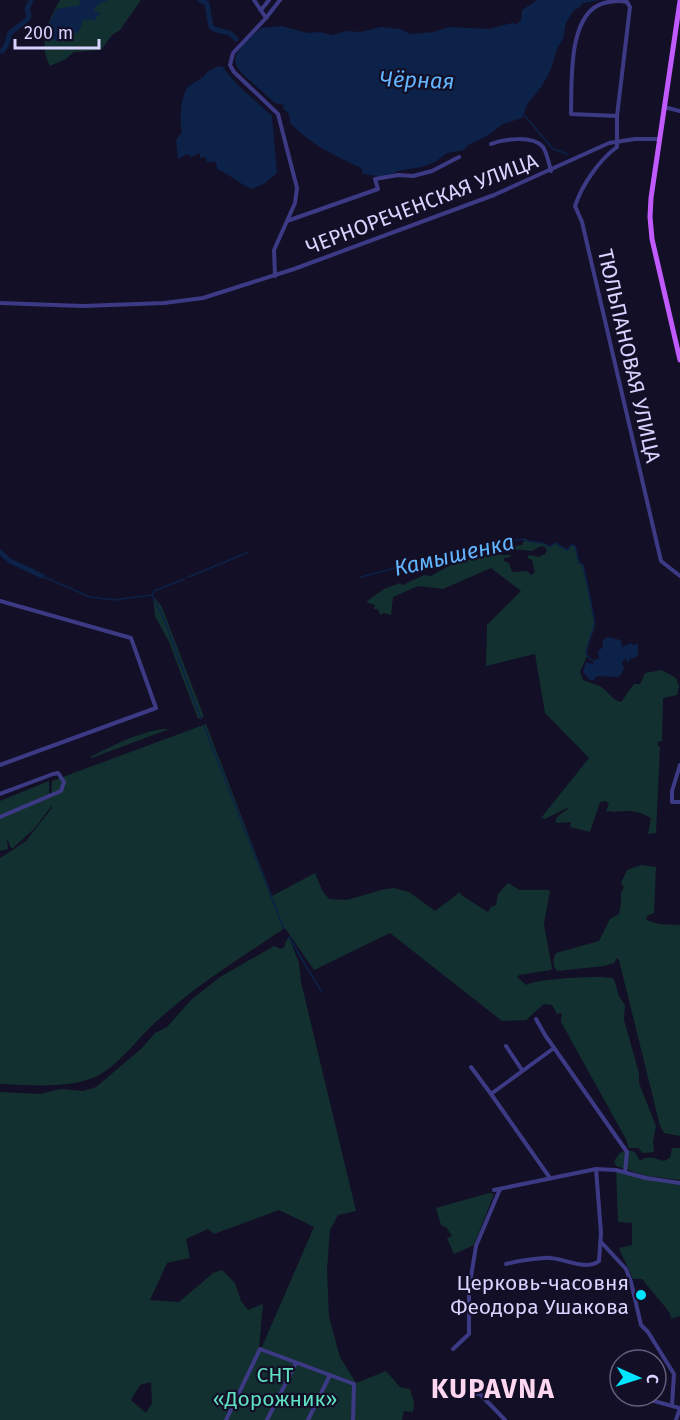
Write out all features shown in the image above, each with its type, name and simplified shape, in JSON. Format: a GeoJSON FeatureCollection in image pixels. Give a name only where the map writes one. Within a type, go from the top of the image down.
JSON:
{"type":"FeatureCollection","features":[{"type":"Feature","properties":{"kind":"main road"},"geometry":{"type":"LineString","coordinates":[[680,1],[651,198],[650,222],[680,360]]}},
{"type":"Feature","properties":{"kind":"street"},"geometry":{"type":"LineString","coordinates":[[254,0],[266,18]]}},
{"type":"Feature","properties":{"kind":"street"},"geometry":{"type":"LineString","coordinates":[[261,10],[269,0]]}},
{"type":"Feature","properties":{"kind":"street"},"geometry":{"type":"LineString","coordinates":[[275,276],[274,250],[295,203],[297,188],[278,114],[234,72],[230,64],[233,53],[280,0]]}},
{"type":"Feature","properties":{"kind":"street"},"geometry":{"type":"LineString","coordinates":[[616,144],[617,116],[630,7],[626,1],[620,0],[594,6],[585,18],[574,48],[571,114],[617,116]]}},
{"type":"Feature","properties":{"kind":"street"},"geometry":{"type":"LineString","coordinates":[[664,107],[680,111]]}},
{"type":"Feature","properties":{"kind":"street"},"geometry":{"type":"LineString","coordinates":[[491,144],[500,140],[517,139],[539,144],[544,148],[551,171]]}},
{"type":"Feature","properties":{"kind":"street","name":"ЧЕРНОРЕЧЕНСКАЯ УЛИЦА"},"geometry":{"type":"LineString","coordinates":[[0,303],[93,306],[195,300],[275,276],[494,195],[626,140],[660,139]]}},
{"type":"Feature","properties":{"kind":"street","name":"ТЮЛЬПАНОВАЯ УЛИЦА"},"geometry":{"type":"LineString","coordinates":[[616,144],[580,193],[575,206],[582,222],[661,561],[680,576]]}},
{"type":"Feature","properties":{"kind":"street"},"geometry":{"type":"LineString","coordinates":[[287,222],[378,189],[375,179],[398,175],[413,176],[432,171],[459,157]]}},
{"type":"Feature","properties":{"kind":"street"},"geometry":{"type":"LineString","coordinates":[[0,601],[132,638],[156,708],[0,765]]}},
{"type":"Feature","properties":{"kind":"street"},"geometry":{"type":"LineString","coordinates":[[680,765],[672,791],[672,802],[680,802]]}},
{"type":"Feature","properties":{"kind":"street"},"geometry":{"type":"LineString","coordinates":[[0,794],[58,773],[64,782],[61,791],[0,817]]}},
{"type":"Feature","properties":{"kind":"street"},"geometry":{"type":"LineString","coordinates":[[536,1019],[627,1152],[626,1172]]}},
{"type":"Feature","properties":{"kind":"street"},"geometry":{"type":"LineString","coordinates":[[506,1046],[522,1070]]}},
{"type":"Feature","properties":{"kind":"street"},"geometry":{"type":"LineString","coordinates":[[491,1094],[554,1048]]}},
{"type":"Feature","properties":{"kind":"street"},"geometry":{"type":"LineString","coordinates":[[471,1067],[550,1178]]}},
{"type":"Feature","properties":{"kind":"street"},"geometry":{"type":"LineString","coordinates":[[506,1264],[542,1257],[567,1259],[572,1263],[593,1265],[599,1261],[601,1242],[596,1169]]}},
{"type":"Feature","properties":{"kind":"street"},"geometry":{"type":"LineString","coordinates":[[494,1190],[596,1169],[626,1172],[646,1178],[680,1183]]}},
{"type":"Feature","properties":{"kind":"street"},"geometry":{"type":"LineString","coordinates":[[453,1349],[469,1334],[469,1289],[476,1248],[501,1188]]}},
{"type":"Feature","properties":{"kind":"street"},"geometry":{"type":"LineString","coordinates":[[601,1242],[626,1269],[632,1282],[641,1325],[648,1332],[674,1374],[672,1405]]}},
{"type":"Feature","properties":{"kind":"street"},"geometry":{"type":"LineString","coordinates":[[226,1420],[260,1349],[354,1384],[353,1420]]}},
{"type":"Feature","properties":{"kind":"street"},"geometry":{"type":"LineString","coordinates":[[267,1420],[296,1362]]}},
{"type":"Feature","properties":{"kind":"street"},"geometry":{"type":"LineString","coordinates":[[308,1420],[330,1375]]}},
{"type":"Feature","properties":{"kind":"street"},"geometry":{"type":"LineString","coordinates":[[475,1394],[480,1394],[505,1420]]}},
{"type":"Feature","properties":{"kind":"street"},"geometry":{"type":"LineString","coordinates":[[668,1404],[680,1408],[676,1420]]}},
{"type":"Feature","properties":{"kind":"green space"},"geometry":{"type":"Polygon","coordinates":[[[60,0],[141,0],[120,30],[112,35],[101,50],[74,52],[66,59],[50,66],[46,58],[46,32],[60,0]]]}},
{"type":"Feature","properties":{"kind":"green space"},"geometry":{"type":"Polygon","coordinates":[[[525,539],[550,547],[555,543],[567,550],[570,545],[575,546],[579,562],[583,565],[595,626],[580,672],[583,680],[600,687],[621,702],[634,684],[640,684],[645,673],[662,670],[676,678],[679,686],[677,695],[663,698],[662,741],[657,744],[660,747],[656,833],[648,834],[651,818],[632,811],[606,811],[609,804],[606,801],[600,802],[590,832],[570,827],[571,822],[557,823],[555,821],[567,808],[545,819],[541,818],[589,758],[545,713],[535,654],[486,666],[487,625],[521,591],[491,568],[443,589],[418,586],[393,597],[391,615],[384,613],[380,615],[378,609],[374,609],[375,605],[366,602],[384,589],[400,583],[403,585],[424,575],[431,576],[456,562],[477,558],[478,555],[510,555],[511,557],[504,558],[504,561],[509,563],[512,572],[527,571],[531,575],[535,572],[532,560],[527,558],[529,555],[539,557],[547,551],[541,546],[532,551],[511,549],[511,547],[522,545],[525,539]]]}},
{"type":"Feature","properties":{"kind":"green space"},"geometry":{"type":"Polygon","coordinates":[[[153,596],[162,607],[204,717],[198,719],[169,642],[155,616],[153,596]]]}},
{"type":"Feature","properties":{"kind":"green space"},"geometry":{"type":"Polygon","coordinates":[[[206,724],[272,896],[315,873],[323,892],[329,899],[347,900],[394,888],[409,892],[435,911],[460,892],[461,895],[488,912],[496,905],[498,894],[508,883],[520,890],[550,891],[544,924],[552,968],[517,977],[526,985],[570,978],[614,979],[619,996],[625,1005],[624,1020],[639,1073],[639,1083],[656,1126],[654,1152],[643,1153],[638,1148],[628,1148],[627,1141],[561,1022],[562,1013],[557,1014],[552,1005],[544,1004],[526,1020],[502,1021],[390,933],[314,970],[285,928],[189,994],[152,1025],[120,1059],[103,1073],[84,1081],[60,1085],[0,1084],[0,858],[26,841],[52,805],[35,828],[13,848],[7,838],[8,849],[0,851],[0,801],[49,781],[51,795],[52,781],[206,724]]]}},
{"type":"Feature","properties":{"kind":"green space"},"geometry":{"type":"Polygon","coordinates":[[[169,729],[90,757],[134,736],[169,729]]]}},
{"type":"Feature","properties":{"kind":"green space"},"geometry":{"type":"Polygon","coordinates":[[[641,865],[656,867],[654,913],[647,916],[646,920],[660,924],[680,925],[680,1136],[664,1133],[660,1126],[619,960],[617,958],[614,963],[604,966],[557,971],[554,964],[556,953],[599,941],[610,919],[619,914],[621,893],[624,887],[621,883],[627,870],[641,865]]]}},
{"type":"Feature","properties":{"kind":"green space","name":"СНТ «Дорожник»"},"geometry":{"type":"Polygon","coordinates":[[[289,937],[299,963],[301,982],[356,1211],[338,1215],[330,1230],[327,1269],[329,1317],[340,1357],[356,1383],[386,1371],[400,1387],[410,1389],[414,1402],[413,1412],[404,1411],[402,1420],[0,1420],[0,1092],[40,1094],[61,1089],[83,1091],[96,1087],[141,1049],[155,1033],[167,1027],[191,1000],[220,977],[274,946],[281,949],[285,947],[289,937]],[[279,1210],[214,1234],[208,1229],[186,1239],[190,1258],[167,1263],[150,1300],[179,1302],[213,1273],[222,1270],[235,1283],[241,1301],[248,1310],[263,1304],[259,1348],[261,1349],[314,1227],[279,1210]],[[151,1382],[140,1385],[131,1400],[146,1413],[152,1403],[151,1382]]]}},
{"type":"Feature","properties":{"kind":"green space"},"geometry":{"type":"Polygon","coordinates":[[[672,1148],[680,1148],[680,1180],[647,1176],[616,1166],[614,1161],[620,1153],[627,1150],[635,1152],[640,1161],[649,1157],[664,1161],[670,1158],[672,1148]]]}},
{"type":"Feature","properties":{"kind":"green space"},"geometry":{"type":"Polygon","coordinates":[[[616,1170],[646,1178],[680,1183],[680,1316],[671,1319],[670,1313],[642,1279],[633,1279],[619,1248],[632,1245],[632,1223],[618,1222],[616,1170]]]}},
{"type":"Feature","properties":{"kind":"green space"},"geometry":{"type":"Polygon","coordinates":[[[489,1193],[494,1194],[474,1245],[454,1254],[447,1238],[452,1236],[447,1228],[441,1225],[436,1208],[489,1193]]]}},
{"type":"Feature","properties":{"kind":"water"},"geometry":{"type":"Polygon","coordinates":[[[79,0],[109,0],[100,3],[94,9],[101,14],[95,21],[91,19],[82,21],[77,33],[59,42],[49,37],[48,26],[56,9],[80,5],[79,0]]]}},
{"type":"Feature","properties":{"kind":"water"},"geometry":{"type":"Polygon","coordinates":[[[537,0],[600,0],[583,3],[574,10],[566,23],[563,39],[557,49],[551,69],[542,86],[528,103],[522,118],[503,124],[487,136],[468,145],[464,150],[447,153],[435,162],[398,171],[385,177],[363,174],[361,168],[332,154],[306,137],[290,123],[289,114],[283,108],[284,105],[275,103],[247,78],[238,69],[235,61],[236,54],[261,28],[281,26],[308,33],[320,32],[332,35],[381,27],[400,29],[411,34],[434,32],[449,27],[489,29],[512,23],[517,24],[521,20],[522,10],[537,0]]]}},
{"type":"Feature","properties":{"kind":"water"},"geometry":{"type":"Polygon","coordinates":[[[218,66],[223,67],[240,87],[272,116],[277,173],[264,184],[251,189],[217,169],[216,162],[207,162],[205,157],[200,158],[200,153],[192,157],[187,154],[178,159],[176,140],[182,132],[181,108],[186,91],[190,85],[218,66]]]}},
{"type":"Feature","properties":{"kind":"water"},"geometry":{"type":"Polygon","coordinates":[[[608,637],[621,640],[622,647],[631,643],[638,644],[638,655],[631,658],[627,664],[627,659],[624,660],[622,663],[624,669],[619,677],[597,676],[594,680],[590,680],[583,672],[586,662],[593,664],[593,661],[599,658],[598,651],[603,647],[603,640],[608,637]]]}},
{"type":"Feature","properties":{"kind":"waterway","name":"Камышенка"},"geometry":{"type":"LineString","coordinates":[[2,51],[10,33],[28,19],[27,9],[31,0]]}},
{"type":"Feature","properties":{"kind":"waterway","name":"Чёрная"},"geometry":{"type":"LineString","coordinates":[[200,0],[207,3],[211,27],[230,33],[236,39]]}},
{"type":"Feature","properties":{"kind":"waterway"},"geometry":{"type":"LineString","coordinates":[[524,115],[553,149],[568,154]]}},
{"type":"Feature","properties":{"kind":"waterway","name":"Камышенка"},"geometry":{"type":"LineString","coordinates":[[361,577],[484,545],[525,539],[550,547],[555,543],[567,550],[572,545],[575,546],[579,563],[583,565],[594,618]]}},
{"type":"Feature","properties":{"kind":"waterway","name":"Камышенка"},"geometry":{"type":"LineString","coordinates":[[0,552],[10,561],[42,576]]}},
{"type":"Feature","properties":{"kind":"waterway","name":"Камышенка"},"geometry":{"type":"LineString","coordinates":[[188,577],[247,553]]}},
{"type":"Feature","properties":{"kind":"waterway","name":"Камышенка"},"geometry":{"type":"LineString","coordinates":[[42,576],[90,597],[114,600],[152,595],[154,591],[184,579]]}},
{"type":"Feature","properties":{"kind":"waterway"},"geometry":{"type":"LineString","coordinates":[[152,595],[164,619],[201,719]]}},
{"type":"Feature","properties":{"kind":"waterway","name":"Камышенка"},"geometry":{"type":"LineString","coordinates":[[593,661],[586,652],[595,621]]}},
{"type":"Feature","properties":{"kind":"waterway"},"geometry":{"type":"LineString","coordinates":[[204,726],[284,929]]}},
{"type":"Feature","properties":{"kind":"waterway"},"geometry":{"type":"LineString","coordinates":[[289,937],[321,991]]}},
{"type":"Feature","properties":{"kind":"place","name":"Церковь-часовня Феодора Ушакова"},"geometry":{"type":"Point","coordinates":[641,1295]}},
{"type":"Feature","properties":{"kind":"district","name":"KUPAVNA"},"geometry":{"type":"Point","coordinates":[493,1389]}}]}
